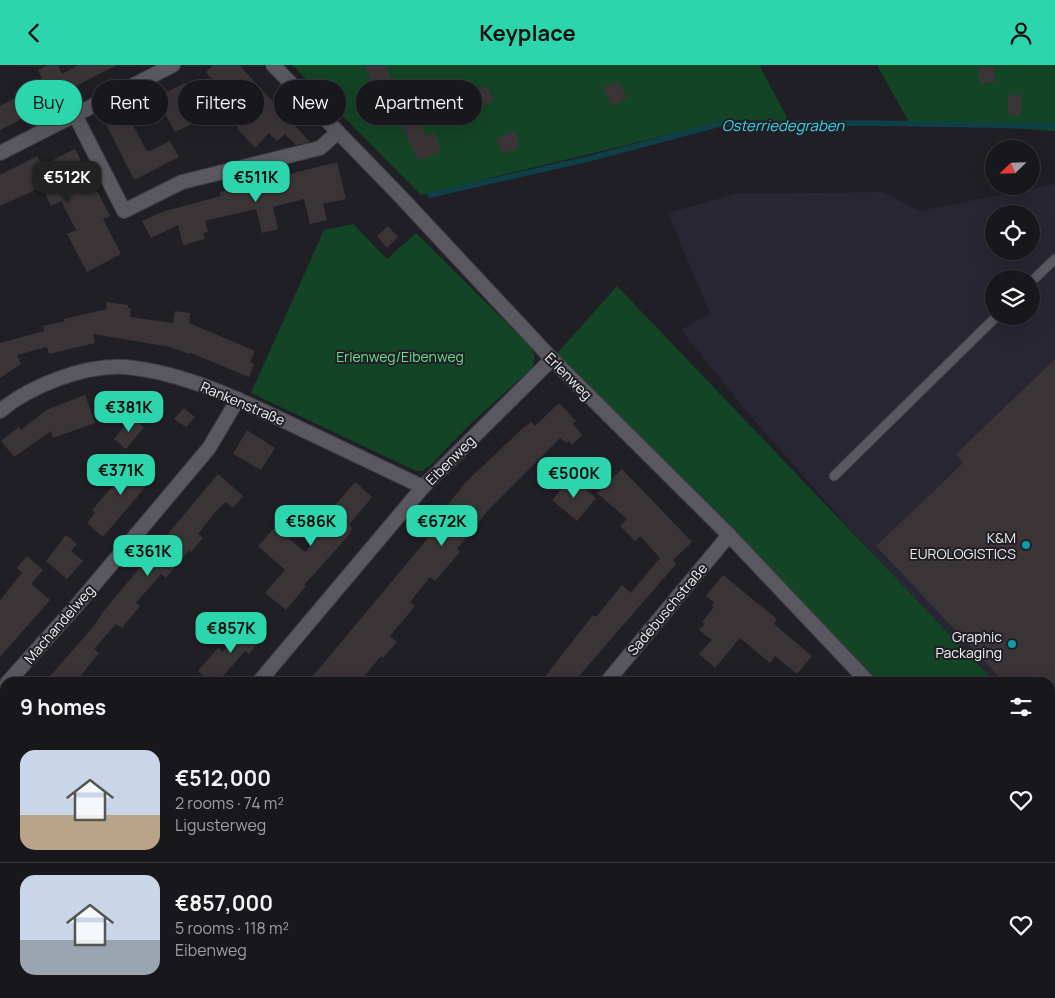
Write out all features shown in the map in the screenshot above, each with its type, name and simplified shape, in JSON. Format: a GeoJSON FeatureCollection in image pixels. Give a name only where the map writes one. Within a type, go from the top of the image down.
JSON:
{"type":"FeatureCollection","features":[{"type":"Feature","properties":{"kind":"street"},"geometry":{"type":"LineString","coordinates":[[82,111],[173,65]]}},
{"type":"Feature","properties":{"kind":"street","name":"Erlenweg"},"geometry":{"type":"LineString","coordinates":[[273,65],[400,196],[552,359],[729,535],[863,677]]}},
{"type":"Feature","properties":{"kind":"street"},"geometry":{"type":"LineString","coordinates":[[0,153],[55,125]]}},
{"type":"Feature","properties":{"kind":"street"},"geometry":{"type":"LineString","coordinates":[[80,125],[124,211],[182,182],[320,148],[338,132]]}},
{"type":"Feature","properties":{"kind":"street","name":"Eibenweg"},"geometry":{"type":"LineString","coordinates":[[263,677],[424,487],[552,359]]}},
{"type":"Feature","properties":{"kind":"street","name":"Rankenstraße"},"geometry":{"type":"LineString","coordinates":[[0,411],[14,399],[42,384],[81,372],[124,367],[171,375],[238,399],[424,487]]}},
{"type":"Feature","properties":{"kind":"street","name":"Machandelweg"},"geometry":{"type":"LineString","coordinates":[[12,677],[77,605],[210,448],[238,399]]}},
{"type":"Feature","properties":{"kind":"street","name":"Sadebuschstraße"},"geometry":{"type":"LineString","coordinates":[[611,677],[729,535]]}},
{"type":"Feature","properties":{"kind":"lane"},"geometry":{"type":"LineString","coordinates":[[1040,274],[1055,259]]}},
{"type":"Feature","properties":{"kind":"lane"},"geometry":{"type":"LineString","coordinates":[[834,476],[988,325]]}},
{"type":"Feature","properties":{"kind":"shaded area"},"geometry":{"type":"Polygon","coordinates":[[[1055,184],[1055,677],[990,677],[863,544],[748,413],[681,330],[710,313],[668,213],[735,194],[883,192],[919,211],[1000,195],[1040,195],[1040,187],[1055,184]]]}},
{"type":"Feature","properties":{"kind":"green space"},"geometry":{"type":"Polygon","coordinates":[[[292,65],[759,65],[789,121],[729,120],[421,195],[346,119],[346,80],[307,80],[292,65]]]}},
{"type":"Feature","properties":{"kind":"green space"},"geometry":{"type":"Polygon","coordinates":[[[877,65],[1055,65],[1055,131],[909,122],[877,65]]]}},
{"type":"Feature","properties":{"kind":"green space","name":"Erlenweg/Eibenweg"},"geometry":{"type":"Polygon","coordinates":[[[353,224],[387,259],[416,233],[530,346],[534,355],[532,368],[468,426],[430,466],[422,471],[416,471],[251,393],[324,230],[353,224]]]}},
{"type":"Feature","properties":{"kind":"green space"},"geometry":{"type":"Polygon","coordinates":[[[617,286],[990,677],[857,677],[552,359],[617,286]]]}},
{"type":"Feature","properties":{"kind":"building"},"geometry":{"type":"Polygon","coordinates":[[[48,65],[58,65],[62,74],[79,65],[117,65],[82,83],[82,80],[43,80],[38,70],[48,65]]]}},
{"type":"Feature","properties":{"kind":"building"},"geometry":{"type":"Polygon","coordinates":[[[213,65],[239,65],[253,80],[213,80],[206,72],[213,65]]]}},
{"type":"Feature","properties":{"kind":"building"},"geometry":{"type":"Polygon","coordinates":[[[364,65],[385,65],[392,80],[371,80],[364,65]]]}},
{"type":"Feature","properties":{"kind":"building"},"geometry":{"type":"Polygon","coordinates":[[[994,67],[995,82],[979,83],[978,68],[994,67]]]}},
{"type":"Feature","properties":{"kind":"building"},"geometry":{"type":"Polygon","coordinates":[[[618,81],[627,98],[612,106],[603,88],[618,81]]]}},
{"type":"Feature","properties":{"kind":"building"},"geometry":{"type":"Polygon","coordinates":[[[486,85],[494,100],[482,106],[482,87],[486,85]]]}},
{"type":"Feature","properties":{"kind":"building"},"geometry":{"type":"Polygon","coordinates":[[[178,86],[178,125],[190,125],[175,132],[168,119],[168,91],[178,86]]]}},
{"type":"Feature","properties":{"kind":"building"},"geometry":{"type":"Polygon","coordinates":[[[264,92],[274,103],[274,125],[294,125],[310,142],[296,145],[285,134],[277,141],[269,133],[255,148],[237,128],[240,125],[264,125],[264,92]]]}},
{"type":"Feature","properties":{"kind":"building"},"geometry":{"type":"Polygon","coordinates":[[[1008,95],[1021,95],[1021,115],[1008,115],[1008,95]]]}},
{"type":"Feature","properties":{"kind":"building"},"geometry":{"type":"Polygon","coordinates":[[[15,98],[15,122],[0,130],[0,106],[15,98]]]}},
{"type":"Feature","properties":{"kind":"building"},"geometry":{"type":"Polygon","coordinates":[[[106,125],[133,125],[146,150],[150,151],[170,141],[179,157],[134,180],[106,125]]]}},
{"type":"Feature","properties":{"kind":"building"},"geometry":{"type":"Polygon","coordinates":[[[401,125],[421,125],[426,136],[434,132],[442,150],[419,161],[401,125]]]}},
{"type":"Feature","properties":{"kind":"building"},"geometry":{"type":"Polygon","coordinates":[[[515,131],[520,147],[503,154],[496,139],[515,131]]]}},
{"type":"Feature","properties":{"kind":"building"},"geometry":{"type":"Polygon","coordinates":[[[75,149],[110,216],[103,219],[121,254],[87,272],[67,234],[76,230],[61,201],[51,206],[42,187],[0,206],[0,175],[37,156],[41,163],[45,164],[75,149]]]}},
{"type":"Feature","properties":{"kind":"building"},"geometry":{"type":"Polygon","coordinates":[[[337,162],[346,199],[323,204],[327,220],[310,224],[304,199],[273,207],[278,229],[262,233],[256,209],[205,221],[208,232],[203,233],[205,239],[183,245],[178,225],[151,238],[142,221],[162,212],[221,196],[220,192],[337,162]]]}},
{"type":"Feature","properties":{"kind":"building"},"geometry":{"type":"Polygon","coordinates":[[[388,226],[398,237],[387,248],[377,236],[388,226]]]}},
{"type":"Feature","properties":{"kind":"building"},"geometry":{"type":"Polygon","coordinates":[[[106,302],[128,305],[128,308],[131,309],[130,317],[173,323],[175,311],[190,313],[189,323],[255,351],[250,362],[254,364],[249,377],[191,353],[170,347],[93,334],[95,343],[49,354],[47,347],[17,355],[21,364],[0,378],[0,343],[44,331],[43,326],[65,321],[64,319],[107,309],[106,302]]]}},
{"type":"Feature","properties":{"kind":"building"},"geometry":{"type":"Polygon","coordinates":[[[1055,359],[1055,677],[999,677],[876,546],[963,463],[956,454],[1055,359]]]}},
{"type":"Feature","properties":{"kind":"building"},"geometry":{"type":"Polygon","coordinates":[[[85,395],[95,423],[53,438],[51,431],[14,457],[1,441],[19,427],[21,430],[46,410],[85,395]]]}},
{"type":"Feature","properties":{"kind":"building"},"geometry":{"type":"Polygon","coordinates":[[[559,403],[576,421],[573,424],[582,435],[572,445],[569,441],[566,443],[560,438],[489,509],[457,549],[460,552],[435,581],[430,577],[410,602],[415,606],[390,636],[397,642],[383,658],[381,656],[364,677],[312,677],[453,508],[448,504],[466,482],[524,427],[531,422],[535,426],[559,403]]]}},
{"type":"Feature","properties":{"kind":"building"},"geometry":{"type":"Polygon","coordinates":[[[184,408],[195,417],[186,427],[174,419],[184,408]]]}},
{"type":"Feature","properties":{"kind":"building"},"geometry":{"type":"Polygon","coordinates":[[[132,417],[144,427],[126,449],[114,439],[132,417]]]}},
{"type":"Feature","properties":{"kind":"building"},"geometry":{"type":"Polygon","coordinates":[[[247,430],[275,448],[261,470],[233,454],[247,430]]]}},
{"type":"Feature","properties":{"kind":"building"},"geometry":{"type":"Polygon","coordinates":[[[138,457],[157,473],[103,537],[87,523],[95,513],[92,510],[138,457]]]}},
{"type":"Feature","properties":{"kind":"building"},"geometry":{"type":"Polygon","coordinates":[[[622,469],[692,542],[673,560],[676,564],[578,677],[545,677],[593,615],[596,617],[622,585],[631,593],[660,558],[640,536],[635,541],[620,526],[627,519],[597,493],[622,469]]]}},
{"type":"Feature","properties":{"kind":"building"},"geometry":{"type":"Polygon","coordinates":[[[218,474],[243,496],[233,508],[226,502],[217,510],[198,534],[203,538],[191,552],[189,550],[166,578],[161,574],[136,603],[140,606],[122,628],[116,624],[94,649],[99,653],[80,677],[49,677],[94,626],[103,612],[218,474]]]}},
{"type":"Feature","properties":{"kind":"building"},"geometry":{"type":"Polygon","coordinates":[[[571,478],[596,498],[577,521],[552,500],[571,478]]]}},
{"type":"Feature","properties":{"kind":"building"},"geometry":{"type":"Polygon","coordinates":[[[355,482],[372,497],[349,525],[352,528],[349,535],[304,585],[306,586],[286,610],[265,593],[285,570],[258,546],[275,527],[305,552],[324,530],[318,525],[355,482]]]}},
{"type":"Feature","properties":{"kind":"building"},"geometry":{"type":"Polygon","coordinates":[[[66,535],[77,544],[71,551],[83,561],[67,579],[46,561],[66,535]]]}},
{"type":"Feature","properties":{"kind":"building"},"geometry":{"type":"Polygon","coordinates":[[[27,556],[43,570],[31,584],[50,600],[0,657],[0,600],[22,573],[17,568],[27,556]]]}},
{"type":"Feature","properties":{"kind":"building"},"geometry":{"type":"Polygon","coordinates":[[[723,575],[777,619],[774,624],[812,656],[797,674],[775,656],[770,663],[740,638],[715,668],[699,654],[712,640],[699,630],[705,624],[702,622],[714,607],[712,605],[714,602],[706,596],[723,575]]]}},
{"type":"Feature","properties":{"kind":"building"},"geometry":{"type":"Polygon","coordinates":[[[248,622],[264,635],[249,654],[245,651],[222,677],[204,677],[198,671],[218,648],[223,652],[248,622]]]}},
{"type":"Feature","properties":{"kind":"waterway","name":"Osterriedegraben"},"geometry":{"type":"LineString","coordinates":[[430,195],[588,159],[720,124],[872,123],[1055,126]]}},
{"type":"Feature","properties":{"kind":"place","name":"K&M EUROLOGISTICS"},"geometry":{"type":"Point","coordinates":[1026,545]}},
{"type":"Feature","properties":{"kind":"place","name":"Graphic Packaging"},"geometry":{"type":"Point","coordinates":[1012,644]}}]}
